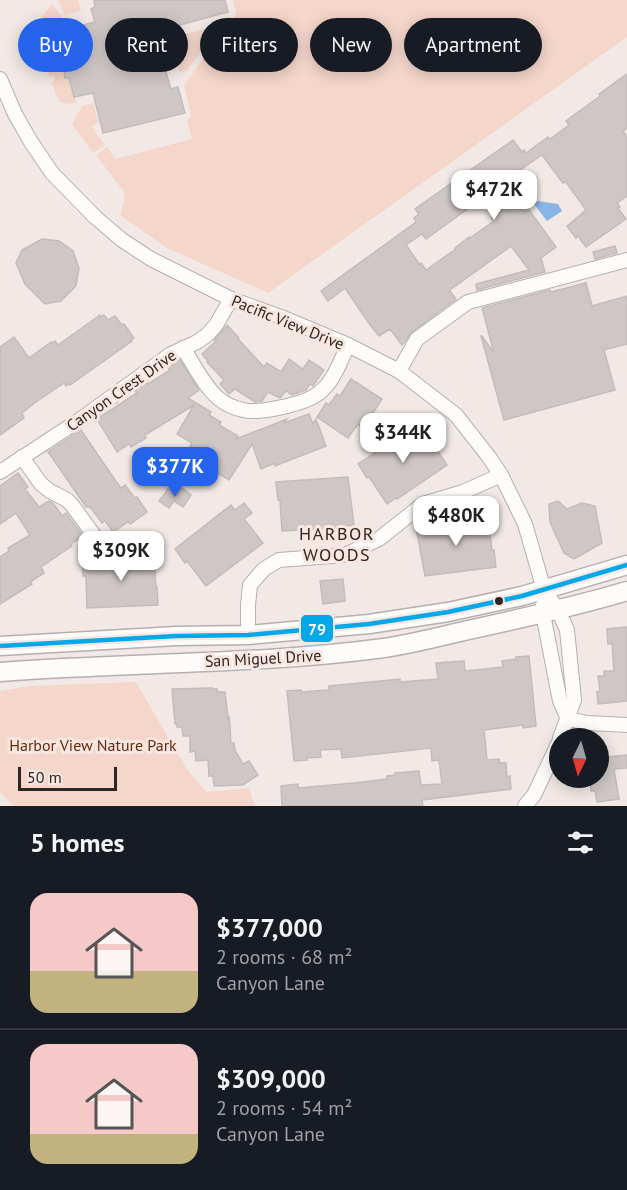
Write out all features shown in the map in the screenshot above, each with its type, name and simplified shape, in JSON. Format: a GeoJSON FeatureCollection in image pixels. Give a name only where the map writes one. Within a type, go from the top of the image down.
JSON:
{"type":"FeatureCollection","features":[{"type":"Feature","properties":{"kind":"main road","name":"San Miguel Drive"},"geometry":{"type":"LineString","coordinates":[[0,646],[176,636],[248,635],[369,624],[448,612],[544,590],[627,565]]}},
{"type":"Feature","properties":{"kind":"main road","name":"San Miguel Drive"},"geometry":{"type":"LineString","coordinates":[[0,672],[245,660],[386,648],[550,612],[627,591]]}},
{"type":"Feature","properties":{"kind":"street","name":"Pacific View Drive"},"geometry":{"type":"LineString","coordinates":[[0,79],[15,114],[52,173],[94,218],[122,240],[151,259],[231,299],[348,345],[399,371],[456,416],[489,456],[525,524],[550,612]]}},
{"type":"Feature","properties":{"kind":"street"},"geometry":{"type":"LineString","coordinates":[[399,371],[417,339],[468,302],[627,260]]}},
{"type":"Feature","properties":{"kind":"street","name":"Canyon Crest Drive"},"geometry":{"type":"LineString","coordinates":[[0,472],[81,419],[171,354],[207,335],[216,325],[231,299]]}},
{"type":"Feature","properties":{"kind":"street"},"geometry":{"type":"LineString","coordinates":[[183,348],[219,399],[244,411],[255,411],[297,404],[319,393],[335,375],[348,345]]}},
{"type":"Feature","properties":{"kind":"street"},"geometry":{"type":"LineString","coordinates":[[22,457],[41,484],[72,505],[96,538]]}},
{"type":"Feature","properties":{"kind":"street"},"geometry":{"type":"LineString","coordinates":[[248,635],[250,585],[264,569],[279,560],[345,555],[379,540],[423,504],[463,492],[501,475]]}},
{"type":"Feature","properties":{"kind":"street"},"geometry":{"type":"LineString","coordinates":[[550,612],[560,701],[568,719]]}},
{"type":"Feature","properties":{"kind":"street"},"geometry":{"type":"LineString","coordinates":[[550,612],[567,630],[574,700],[564,728]]}},
{"type":"Feature","properties":{"kind":"street"},"geometry":{"type":"LineString","coordinates":[[568,719],[588,723],[627,725]]}},
{"type":"Feature","properties":{"kind":"street"},"geometry":{"type":"LineString","coordinates":[[525,806],[534,795],[549,763]]}},
{"type":"Feature","properties":{"kind":"green space"},"geometry":{"type":"Polygon","coordinates":[[[58,0],[78,0],[81,11],[65,15],[58,0]]]}},
{"type":"Feature","properties":{"kind":"green space"},"geometry":{"type":"Polygon","coordinates":[[[233,0],[627,0],[627,37],[268,293],[167,248],[120,215],[124,192],[96,155],[107,147],[115,159],[192,139],[187,121],[191,116],[184,85],[200,63],[200,72],[298,72],[298,18],[233,18],[236,14],[233,0]]]}},
{"type":"Feature","properties":{"kind":"green space"},"geometry":{"type":"Polygon","coordinates":[[[52,4],[63,18],[42,18],[52,4]]]}},
{"type":"Feature","properties":{"kind":"green space"},"geometry":{"type":"Polygon","coordinates":[[[200,30],[200,53],[188,70],[188,33],[200,30]]]}},
{"type":"Feature","properties":{"kind":"green space"},"geometry":{"type":"Polygon","coordinates":[[[48,72],[64,72],[66,79],[70,79],[76,102],[70,104],[60,102],[51,83],[54,82],[54,76],[49,76],[48,72]]]}},
{"type":"Feature","properties":{"kind":"green space"},"geometry":{"type":"Polygon","coordinates":[[[94,103],[98,122],[92,127],[105,145],[93,153],[72,124],[82,106],[94,103]]]}},
{"type":"Feature","properties":{"kind":"green space","name":"Harbor View Nature Park"},"geometry":{"type":"Polygon","coordinates":[[[136,682],[186,768],[206,792],[249,788],[255,806],[14,806],[0,792],[0,691],[29,686],[136,682]]]}},
{"type":"Feature","properties":{"kind":"water"},"geometry":{"type":"Polygon","coordinates":[[[538,201],[558,204],[562,211],[547,221],[534,204],[538,201]]]}},
{"type":"Feature","properties":{"kind":"water"},"geometry":{"type":"Polygon","coordinates":[[[166,455],[185,469],[179,477],[160,464],[166,455]]]}},
{"type":"Feature","properties":{"kind":"building"},"geometry":{"type":"Polygon","coordinates":[[[94,0],[225,0],[228,12],[188,23],[188,18],[105,18],[105,72],[166,72],[171,89],[178,87],[185,113],[103,133],[93,93],[74,97],[69,78],[65,78],[64,72],[93,72],[93,23],[95,22],[91,9],[95,7],[94,0]]]}},
{"type":"Feature","properties":{"kind":"building"},"geometry":{"type":"Polygon","coordinates":[[[627,74],[627,128],[623,131],[627,137],[627,196],[617,203],[626,219],[586,247],[567,226],[586,210],[566,182],[563,183],[542,155],[508,181],[556,247],[541,258],[545,272],[477,290],[476,284],[529,270],[511,246],[450,290],[449,292],[456,299],[412,332],[402,345],[390,329],[379,336],[345,288],[328,301],[321,291],[416,222],[414,218],[419,214],[415,209],[513,140],[522,152],[524,150],[526,153],[548,137],[550,139],[569,125],[566,121],[600,96],[599,94],[627,74]],[[484,197],[426,239],[422,234],[406,245],[426,270],[494,221],[491,218],[497,214],[484,197]]]}},
{"type":"Feature","properties":{"kind":"building"},"geometry":{"type":"Polygon","coordinates":[[[42,239],[59,241],[73,251],[79,268],[76,286],[61,301],[45,304],[25,284],[16,263],[22,250],[42,239]]]}},
{"type":"Feature","properties":{"kind":"building"},"geometry":{"type":"Polygon","coordinates":[[[615,246],[617,253],[595,259],[593,252],[615,246]]]}},
{"type":"Feature","properties":{"kind":"building"},"geometry":{"type":"Polygon","coordinates":[[[586,283],[592,306],[627,296],[627,344],[604,350],[615,390],[504,420],[481,336],[494,353],[482,308],[586,283]]]}},
{"type":"Feature","properties":{"kind":"building"},"geometry":{"type":"Polygon","coordinates":[[[100,315],[101,317],[104,315],[108,320],[115,316],[134,338],[131,339],[132,341],[70,385],[66,386],[64,383],[36,402],[22,413],[24,418],[0,435],[0,347],[14,337],[29,358],[51,342],[55,341],[58,345],[100,315]]]}},
{"type":"Feature","properties":{"kind":"building"},"geometry":{"type":"Polygon","coordinates":[[[227,325],[264,367],[267,363],[281,372],[289,359],[303,369],[309,360],[324,370],[313,386],[310,384],[306,390],[292,395],[286,391],[280,398],[268,392],[262,401],[255,402],[235,389],[229,394],[220,384],[224,380],[202,354],[216,341],[214,340],[227,325]]]}},
{"type":"Feature","properties":{"kind":"building"},"geometry":{"type":"Polygon","coordinates":[[[180,360],[199,390],[188,398],[211,412],[209,415],[221,422],[219,425],[238,436],[236,439],[287,419],[284,423],[309,414],[313,424],[316,419],[326,446],[275,466],[275,463],[261,469],[252,444],[229,480],[214,471],[215,468],[201,459],[204,454],[190,446],[192,443],[177,434],[194,405],[145,435],[146,438],[131,447],[129,444],[117,452],[97,419],[137,393],[135,391],[143,385],[170,370],[168,367],[180,360]]]}},
{"type":"Feature","properties":{"kind":"building"},"geometry":{"type":"Polygon","coordinates":[[[351,379],[382,399],[361,427],[358,424],[348,438],[317,417],[326,403],[329,405],[337,394],[340,396],[351,379]]]}},
{"type":"Feature","properties":{"kind":"building"},"geometry":{"type":"Polygon","coordinates":[[[418,424],[447,465],[387,504],[358,464],[418,424]]]}},
{"type":"Feature","properties":{"kind":"building"},"geometry":{"type":"Polygon","coordinates":[[[81,430],[121,488],[125,485],[147,512],[113,532],[105,521],[102,523],[90,507],[86,507],[48,452],[81,430]]]}},
{"type":"Feature","properties":{"kind":"building"},"geometry":{"type":"Polygon","coordinates":[[[18,473],[28,487],[25,489],[39,507],[49,501],[53,503],[62,516],[66,513],[83,536],[41,567],[44,573],[30,582],[32,584],[0,604],[0,557],[9,551],[8,548],[30,535],[16,513],[0,524],[0,486],[18,473]]]}},
{"type":"Feature","properties":{"kind":"building"},"geometry":{"type":"Polygon","coordinates":[[[348,477],[354,525],[282,531],[276,482],[348,477]]]}},
{"type":"Feature","properties":{"kind":"building"},"geometry":{"type":"Polygon","coordinates":[[[182,488],[191,495],[183,507],[174,501],[169,508],[159,501],[168,489],[177,495],[182,488]]]}},
{"type":"Feature","properties":{"kind":"building"},"geometry":{"type":"Polygon","coordinates":[[[558,501],[567,509],[582,503],[595,506],[602,543],[574,559],[564,553],[550,522],[549,504],[558,501]]]}},
{"type":"Feature","properties":{"kind":"building"},"geometry":{"type":"Polygon","coordinates":[[[244,503],[252,513],[244,519],[263,543],[206,586],[175,549],[231,505],[235,510],[244,503]]]}},
{"type":"Feature","properties":{"kind":"building"},"geometry":{"type":"Polygon","coordinates":[[[488,518],[496,567],[425,576],[416,528],[488,518]]]}},
{"type":"Feature","properties":{"kind":"building"},"geometry":{"type":"Polygon","coordinates":[[[154,556],[158,605],[87,608],[83,559],[154,556]]]}},
{"type":"Feature","properties":{"kind":"building"},"geometry":{"type":"Polygon","coordinates":[[[343,579],[345,601],[323,604],[320,581],[343,579]]]}},
{"type":"Feature","properties":{"kind":"building"},"geometry":{"type":"Polygon","coordinates":[[[627,627],[627,701],[598,704],[597,692],[600,691],[598,676],[604,676],[604,671],[614,671],[612,643],[608,644],[607,629],[627,627]]]}},
{"type":"Feature","properties":{"kind":"building"},"geometry":{"type":"Polygon","coordinates":[[[529,656],[536,726],[523,728],[523,725],[484,730],[487,760],[499,759],[500,763],[506,763],[511,789],[422,800],[423,806],[282,806],[281,786],[298,784],[298,788],[354,783],[387,779],[387,776],[395,775],[395,773],[419,771],[421,785],[442,784],[439,760],[432,761],[431,748],[342,758],[341,749],[320,750],[321,757],[294,761],[287,691],[329,690],[329,686],[400,679],[400,682],[438,679],[436,663],[464,661],[465,671],[503,667],[502,661],[529,656]]]}},
{"type":"Feature","properties":{"kind":"building"},"geometry":{"type":"Polygon","coordinates":[[[172,689],[217,689],[217,692],[225,692],[231,744],[234,743],[235,750],[243,764],[249,761],[258,775],[243,785],[214,786],[213,776],[209,776],[208,760],[196,761],[195,751],[190,752],[190,736],[183,736],[182,727],[177,727],[175,724],[172,689]]]}},
{"type":"Feature","properties":{"kind":"building"},"geometry":{"type":"Polygon","coordinates":[[[627,755],[627,768],[614,769],[619,799],[597,802],[595,791],[591,791],[591,788],[609,788],[609,757],[627,755]]]}},
{"type":"Feature","properties":{"kind":"transit line","name":"79"},"geometry":{"type":"LineString","coordinates":[[0,646],[176,636],[248,635],[369,624],[448,612],[522,596],[627,565]]}},
{"type":"Feature","properties":{"kind":"district","name":"HARBOR WOODS"},"geometry":{"type":"Point","coordinates":[337,544]}}]}
